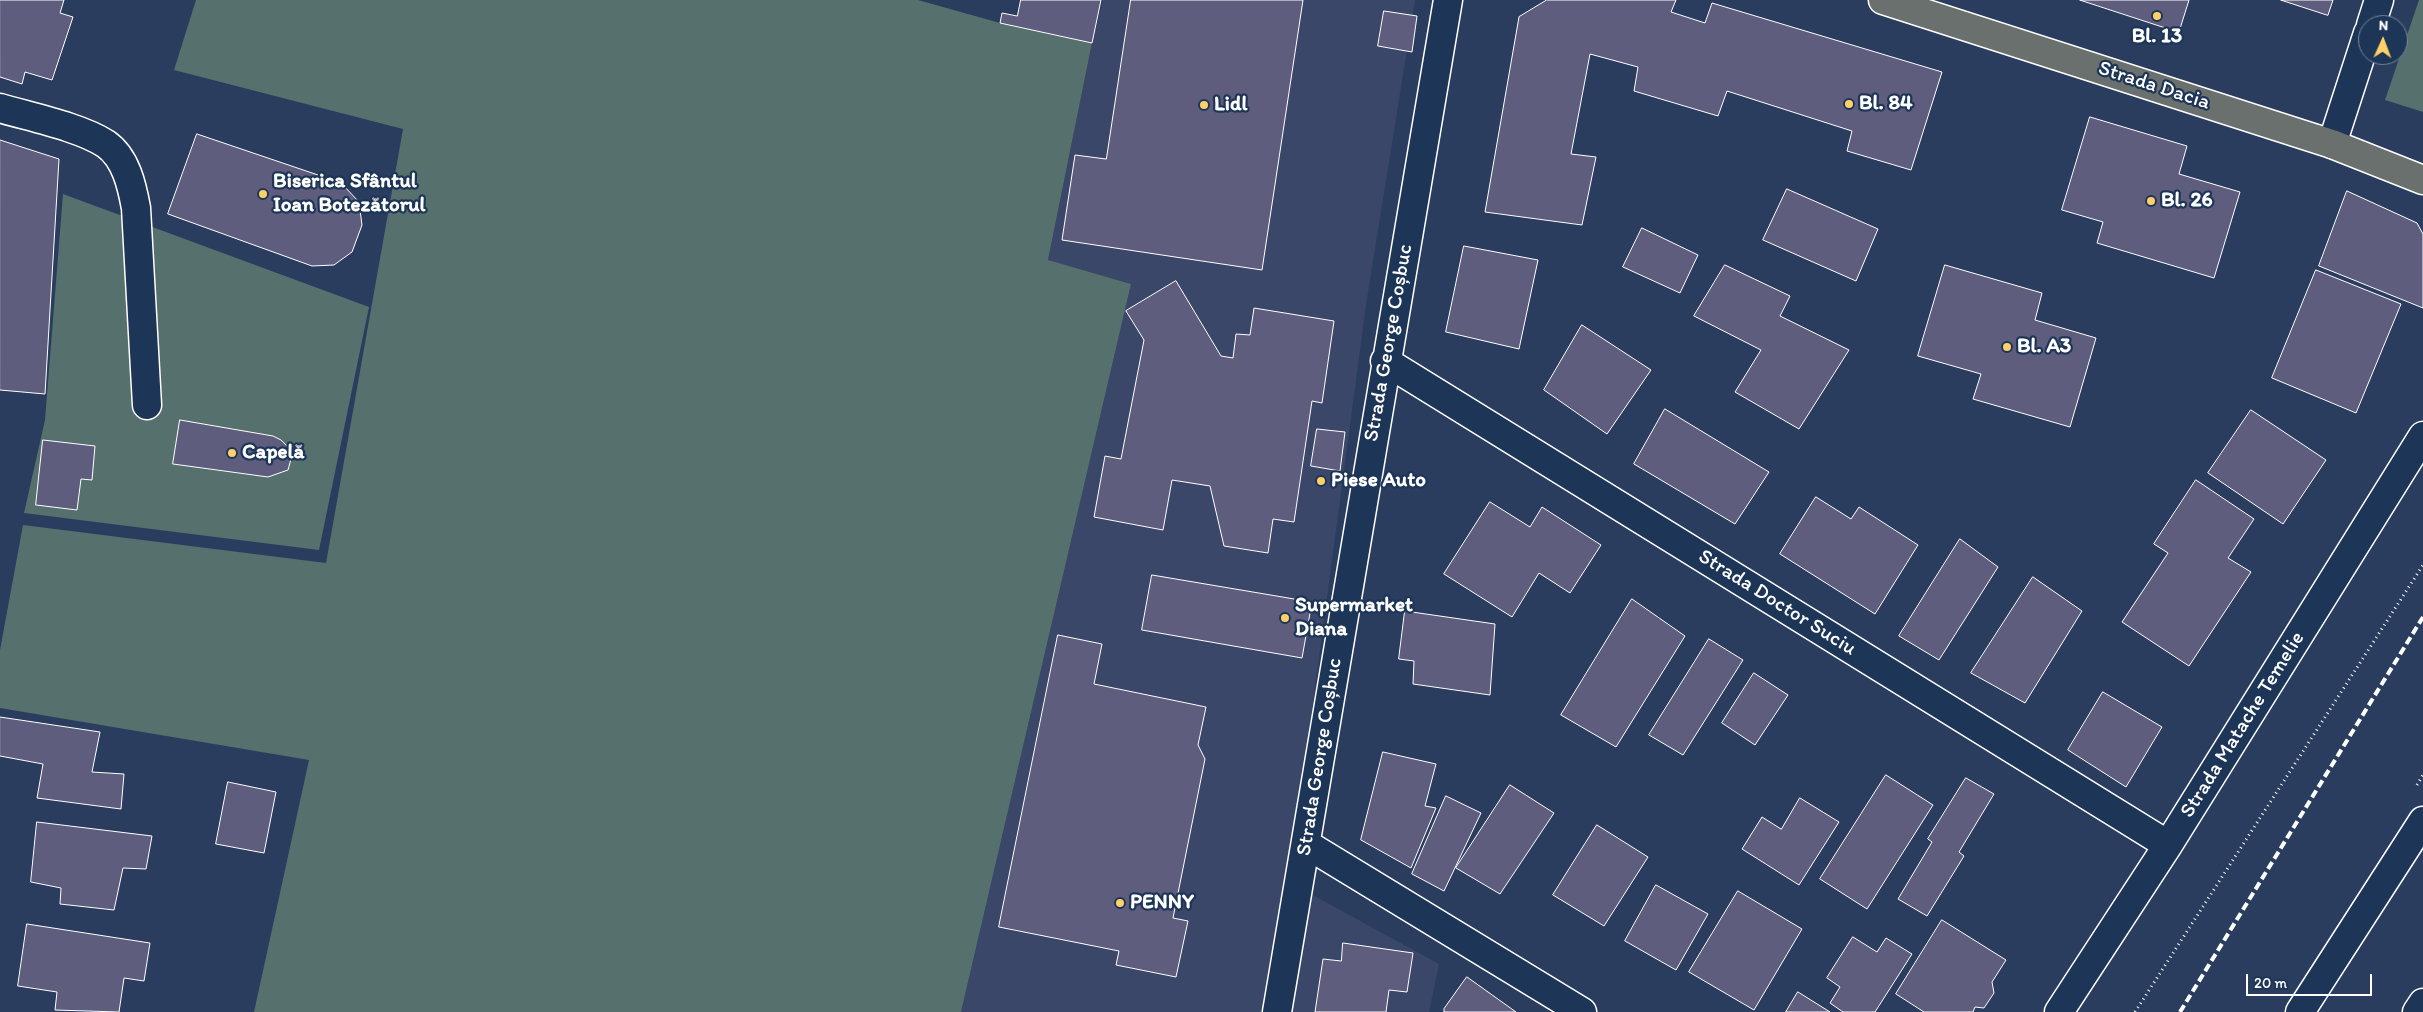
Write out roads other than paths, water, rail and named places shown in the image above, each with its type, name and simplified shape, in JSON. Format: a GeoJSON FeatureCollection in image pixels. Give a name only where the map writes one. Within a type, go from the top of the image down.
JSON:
{"type":"FeatureCollection","features":[{"type":"Feature","properties":{"kind":"main road","name":"Strada Dacia"},"geometry":{"type":"LineString","coordinates":[[1883,0],[2332,144],[2423,180]]}},
{"type":"Feature","properties":{"kind":"street","name":"Strada George Coșbuc"},"geometry":{"type":"LineString","coordinates":[[1277,1012],[1448,0]]}},
{"type":"Feature","properties":{"kind":"street"},"geometry":{"type":"LineString","coordinates":[[2374,15],[2379,0]]}},
{"type":"Feature","properties":{"kind":"street"},"geometry":{"type":"LineString","coordinates":[[2332,144],[2358,64]]}},
{"type":"Feature","properties":{"kind":"street"},"geometry":{"type":"LineString","coordinates":[[0,108],[82,133],[106,144],[120,160],[130,180],[136,208],[147,405]]}},
{"type":"Feature","properties":{"kind":"street","name":"Strada Doctor Suciu"},"geometry":{"type":"LineString","coordinates":[[1386,361],[2168,845]]}},
{"type":"Feature","properties":{"kind":"street","name":"Strada Matache Temelie"},"geometry":{"type":"LineString","coordinates":[[2059,1012],[2168,845],[2423,436]]}},
{"type":"Feature","properties":{"kind":"street"},"geometry":{"type":"LineString","coordinates":[[2300,1012],[2423,821]]}},
{"type":"Feature","properties":{"kind":"street"},"geometry":{"type":"LineString","coordinates":[[1306,844],[1582,1012]]}},
{"type":"Feature","properties":{"kind":"street"},"geometry":{"type":"LineString","coordinates":[[2417,1012],[2423,1003]]}},
{"type":"Feature","properties":{"kind":"railway"},"geometry":{"type":"LineString","coordinates":[[2180,1012],[2423,617]]}},
{"type":"Feature","properties":{"kind":"place","name":"Bl. 13"},"geometry":{"type":"Point","coordinates":[2157,16]}},
{"type":"Feature","properties":{"kind":"place","name":"Bl. 84"},"geometry":{"type":"Point","coordinates":[1849,104]}},
{"type":"Feature","properties":{"kind":"place","name":"Lidl"},"geometry":{"type":"Point","coordinates":[1204,105]}},
{"type":"Feature","properties":{"kind":"place","name":"Biserica Sfântul Ioan Botezătorul"},"geometry":{"type":"Point","coordinates":[263,194]}},
{"type":"Feature","properties":{"kind":"place","name":"Bl. 26"},"geometry":{"type":"Point","coordinates":[2151,201]}},
{"type":"Feature","properties":{"kind":"place","name":"Bl. A3"},"geometry":{"type":"Point","coordinates":[2007,347]}},
{"type":"Feature","properties":{"kind":"place","name":"Capelă"},"geometry":{"type":"Point","coordinates":[232,453]}},
{"type":"Feature","properties":{"kind":"place","name":"Piese Auto"},"geometry":{"type":"Point","coordinates":[1321,481]}},
{"type":"Feature","properties":{"kind":"place","name":"Supermarket Diana"},"geometry":{"type":"Point","coordinates":[1285,618]}},
{"type":"Feature","properties":{"kind":"place","name":"PENNY"},"geometry":{"type":"Point","coordinates":[1120,903]}}]}
